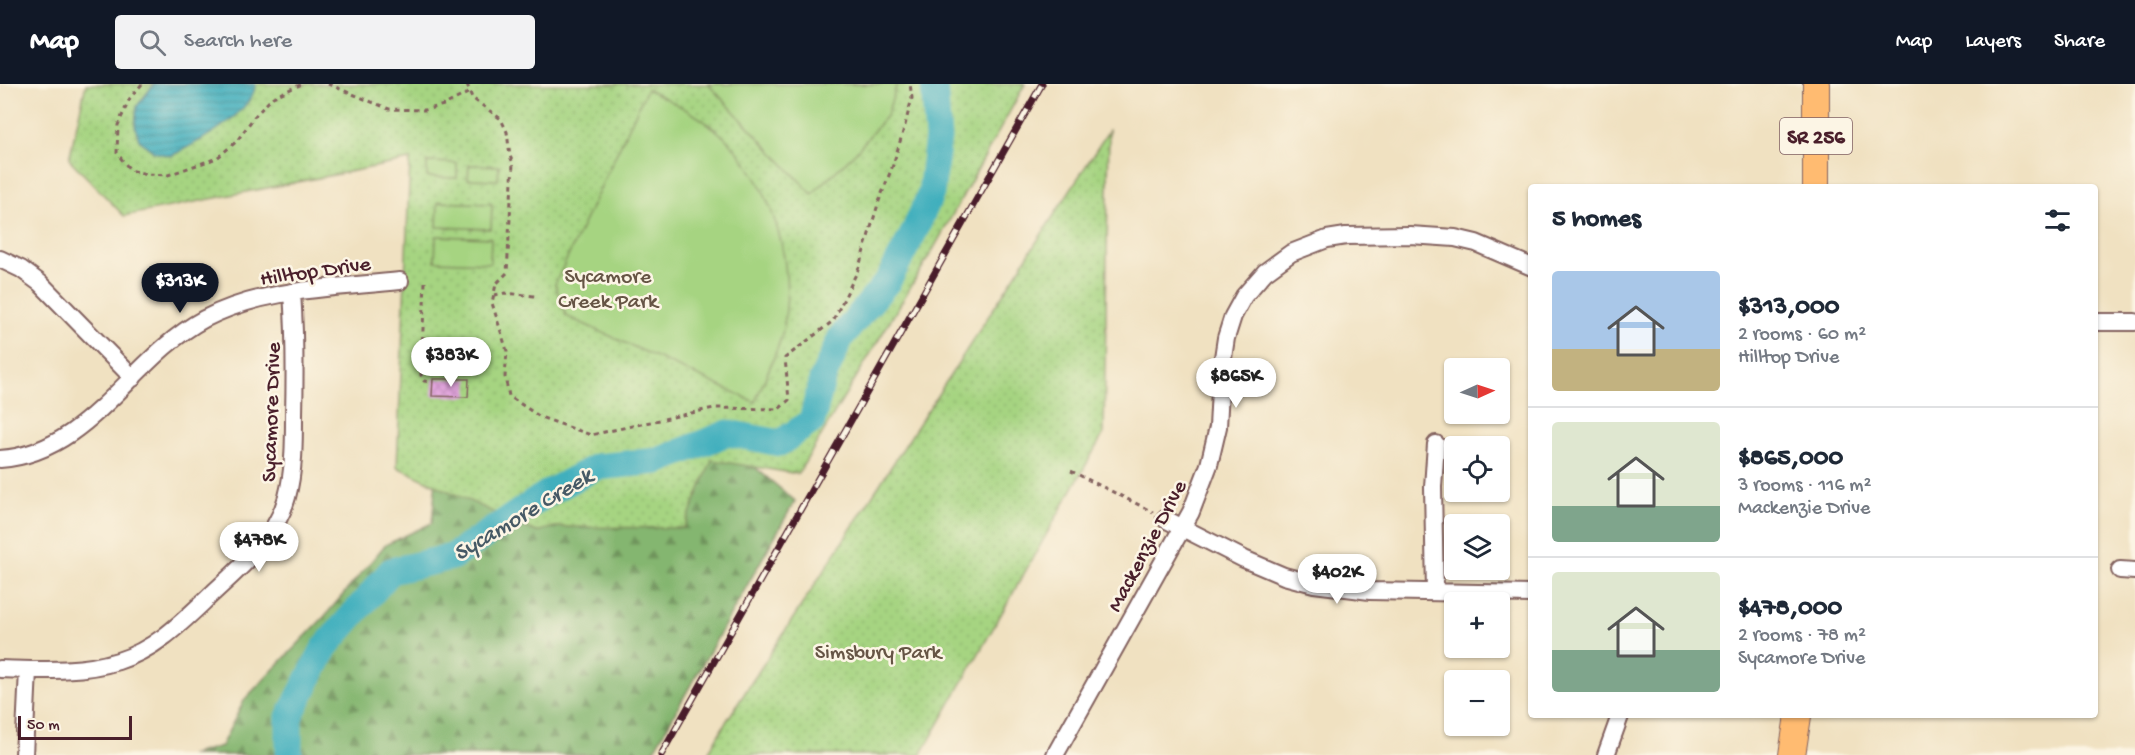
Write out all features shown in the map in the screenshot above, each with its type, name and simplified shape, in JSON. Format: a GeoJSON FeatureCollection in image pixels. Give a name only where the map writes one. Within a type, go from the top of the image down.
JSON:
{"type":"FeatureCollection","features":[{"type":"Feature","properties":{"kind":"main road","name":"SR 256"},"geometry":{"type":"LineString","coordinates":[[1816,84],[1816,184]]}},
{"type":"Feature","properties":{"kind":"main road"},"geometry":{"type":"LineString","coordinates":[[1792,755],[1798,718]]}},
{"type":"Feature","properties":{"kind":"street","name":"Mackenzie Drive"},"geometry":{"type":"LineString","coordinates":[[1055,755],[1183,528],[1200,492],[1218,427],[1225,349],[1233,316],[1244,296],[1274,264],[1291,253],[1327,239],[1346,236],[1410,235],[1455,238],[1476,243],[1528,265]]}},
{"type":"Feature","properties":{"kind":"street"},"geometry":{"type":"LineString","coordinates":[[0,259],[21,269],[40,283],[133,378]]}},
{"type":"Feature","properties":{"kind":"street","name":"Hilltop Drive"},"geometry":{"type":"LineString","coordinates":[[0,459],[28,454],[50,446],[69,434],[167,346],[202,320],[244,302],[292,292],[400,281]]}},
{"type":"Feature","properties":{"kind":"street","name":"Sycamore Drive"},"geometry":{"type":"LineString","coordinates":[[0,669],[90,668],[118,662],[153,645],[172,632],[254,554],[268,536],[280,517],[288,496],[291,474],[295,359],[292,292]]}},
{"type":"Feature","properties":{"kind":"street"},"geometry":{"type":"LineString","coordinates":[[2098,322],[2135,322]]}},
{"type":"Feature","properties":{"kind":"street"},"geometry":{"type":"LineString","coordinates":[[1435,592],[1433,486],[1436,444]]}},
{"type":"Feature","properties":{"kind":"street"},"geometry":{"type":"LineString","coordinates":[[1166,519],[1244,559],[1284,576],[1314,584],[1348,589],[1528,594]]}},
{"type":"Feature","properties":{"kind":"street"},"geometry":{"type":"LineString","coordinates":[[24,755],[28,670]]}},
{"type":"Feature","properties":{"kind":"street"},"geometry":{"type":"LineString","coordinates":[[1606,755],[1619,718]]}},
{"type":"Feature","properties":{"kind":"path"},"geometry":{"type":"LineString","coordinates":[[142,84],[130,98],[118,125],[117,153],[130,170],[146,174],[168,175],[217,158],[237,141],[254,117],[273,97],[302,84]]}},
{"type":"Feature","properties":{"kind":"path"},"geometry":{"type":"LineString","coordinates":[[328,84],[389,109],[425,110],[444,105],[470,92]]}},
{"type":"Feature","properties":{"kind":"path"},"geometry":{"type":"LineString","coordinates":[[467,84],[472,98],[501,119],[507,132],[513,163],[507,273],[496,284],[492,303],[507,351],[505,377],[508,396],[540,417],[591,435],[714,408],[779,409],[789,400],[785,358],[833,321],[858,270],[905,125],[912,98],[910,84]]}},
{"type":"Feature","properties":{"kind":"path"},"geometry":{"type":"LineString","coordinates":[[425,282],[421,375],[424,381],[433,382]]}},
{"type":"Feature","properties":{"kind":"path"},"geometry":{"type":"LineString","coordinates":[[494,295],[505,293],[535,296]]}},
{"type":"Feature","properties":{"kind":"path"},"geometry":{"type":"LineString","coordinates":[[1071,471],[1166,519]]}},
{"type":"Feature","properties":{"kind":"green space","name":"Sycamore Creek Park"},"geometry":{"type":"Polygon","coordinates":[[[86,84],[1025,84],[934,248],[798,474],[712,460],[684,528],[555,527],[536,532],[397,467],[410,160],[124,216],[69,159],[86,84]]]}},
{"type":"Feature","properties":{"kind":"green space"},"geometry":{"type":"Polygon","coordinates":[[[708,84],[897,84],[887,115],[856,152],[812,194],[708,84]]]}},
{"type":"Feature","properties":{"kind":"green space"},"geometry":{"type":"Polygon","coordinates":[[[647,89],[697,116],[724,137],[756,178],[777,226],[786,278],[783,330],[755,402],[566,316],[555,284],[647,89]]]}},
{"type":"Feature","properties":{"kind":"green space","name":"Simsbury Park"},"geometry":{"type":"Polygon","coordinates":[[[1109,130],[1104,433],[921,755],[707,755],[726,722],[1109,130]]]}},
{"type":"Feature","properties":{"kind":"green space"},"geometry":{"type":"Polygon","coordinates":[[[427,162],[457,163],[457,178],[427,177],[427,162]]]}},
{"type":"Feature","properties":{"kind":"green space"},"geometry":{"type":"Polygon","coordinates":[[[469,165],[499,166],[498,180],[468,179],[469,165]]]}},
{"type":"Feature","properties":{"kind":"green space"},"geometry":{"type":"Polygon","coordinates":[[[438,202],[492,204],[491,229],[437,227],[438,202]]]}},
{"type":"Feature","properties":{"kind":"green space"},"geometry":{"type":"Polygon","coordinates":[[[436,236],[491,238],[490,263],[435,261],[436,236]]]}},
{"type":"Feature","properties":{"kind":"green space"},"geometry":{"type":"Polygon","coordinates":[[[706,426],[795,501],[651,755],[190,755],[221,746],[245,699],[324,617],[385,545],[432,523],[437,469],[706,426]]]}},
{"type":"Feature","properties":{"kind":"water"},"geometry":{"type":"Polygon","coordinates":[[[154,84],[256,84],[252,95],[234,117],[208,136],[171,156],[154,152],[139,140],[135,126],[137,106],[154,84]]]}},
{"type":"Feature","properties":{"kind":"building"},"geometry":{"type":"Polygon","coordinates":[[[433,379],[469,379],[468,397],[432,396],[433,379]]]}},
{"type":"Feature","properties":{"kind":"waterway","name":"Sycamore Creek"},"geometry":{"type":"LineString","coordinates":[[289,755],[289,717],[325,647],[391,571],[452,557],[548,493],[596,467],[658,461],[728,433],[780,443],[812,421],[822,380],[841,337],[888,281],[914,232],[931,193],[938,138],[934,84]]}},
{"type":"Feature","properties":{"kind":"railway"},"geometry":{"type":"LineString","coordinates":[[661,755],[1042,84]]}}]}
